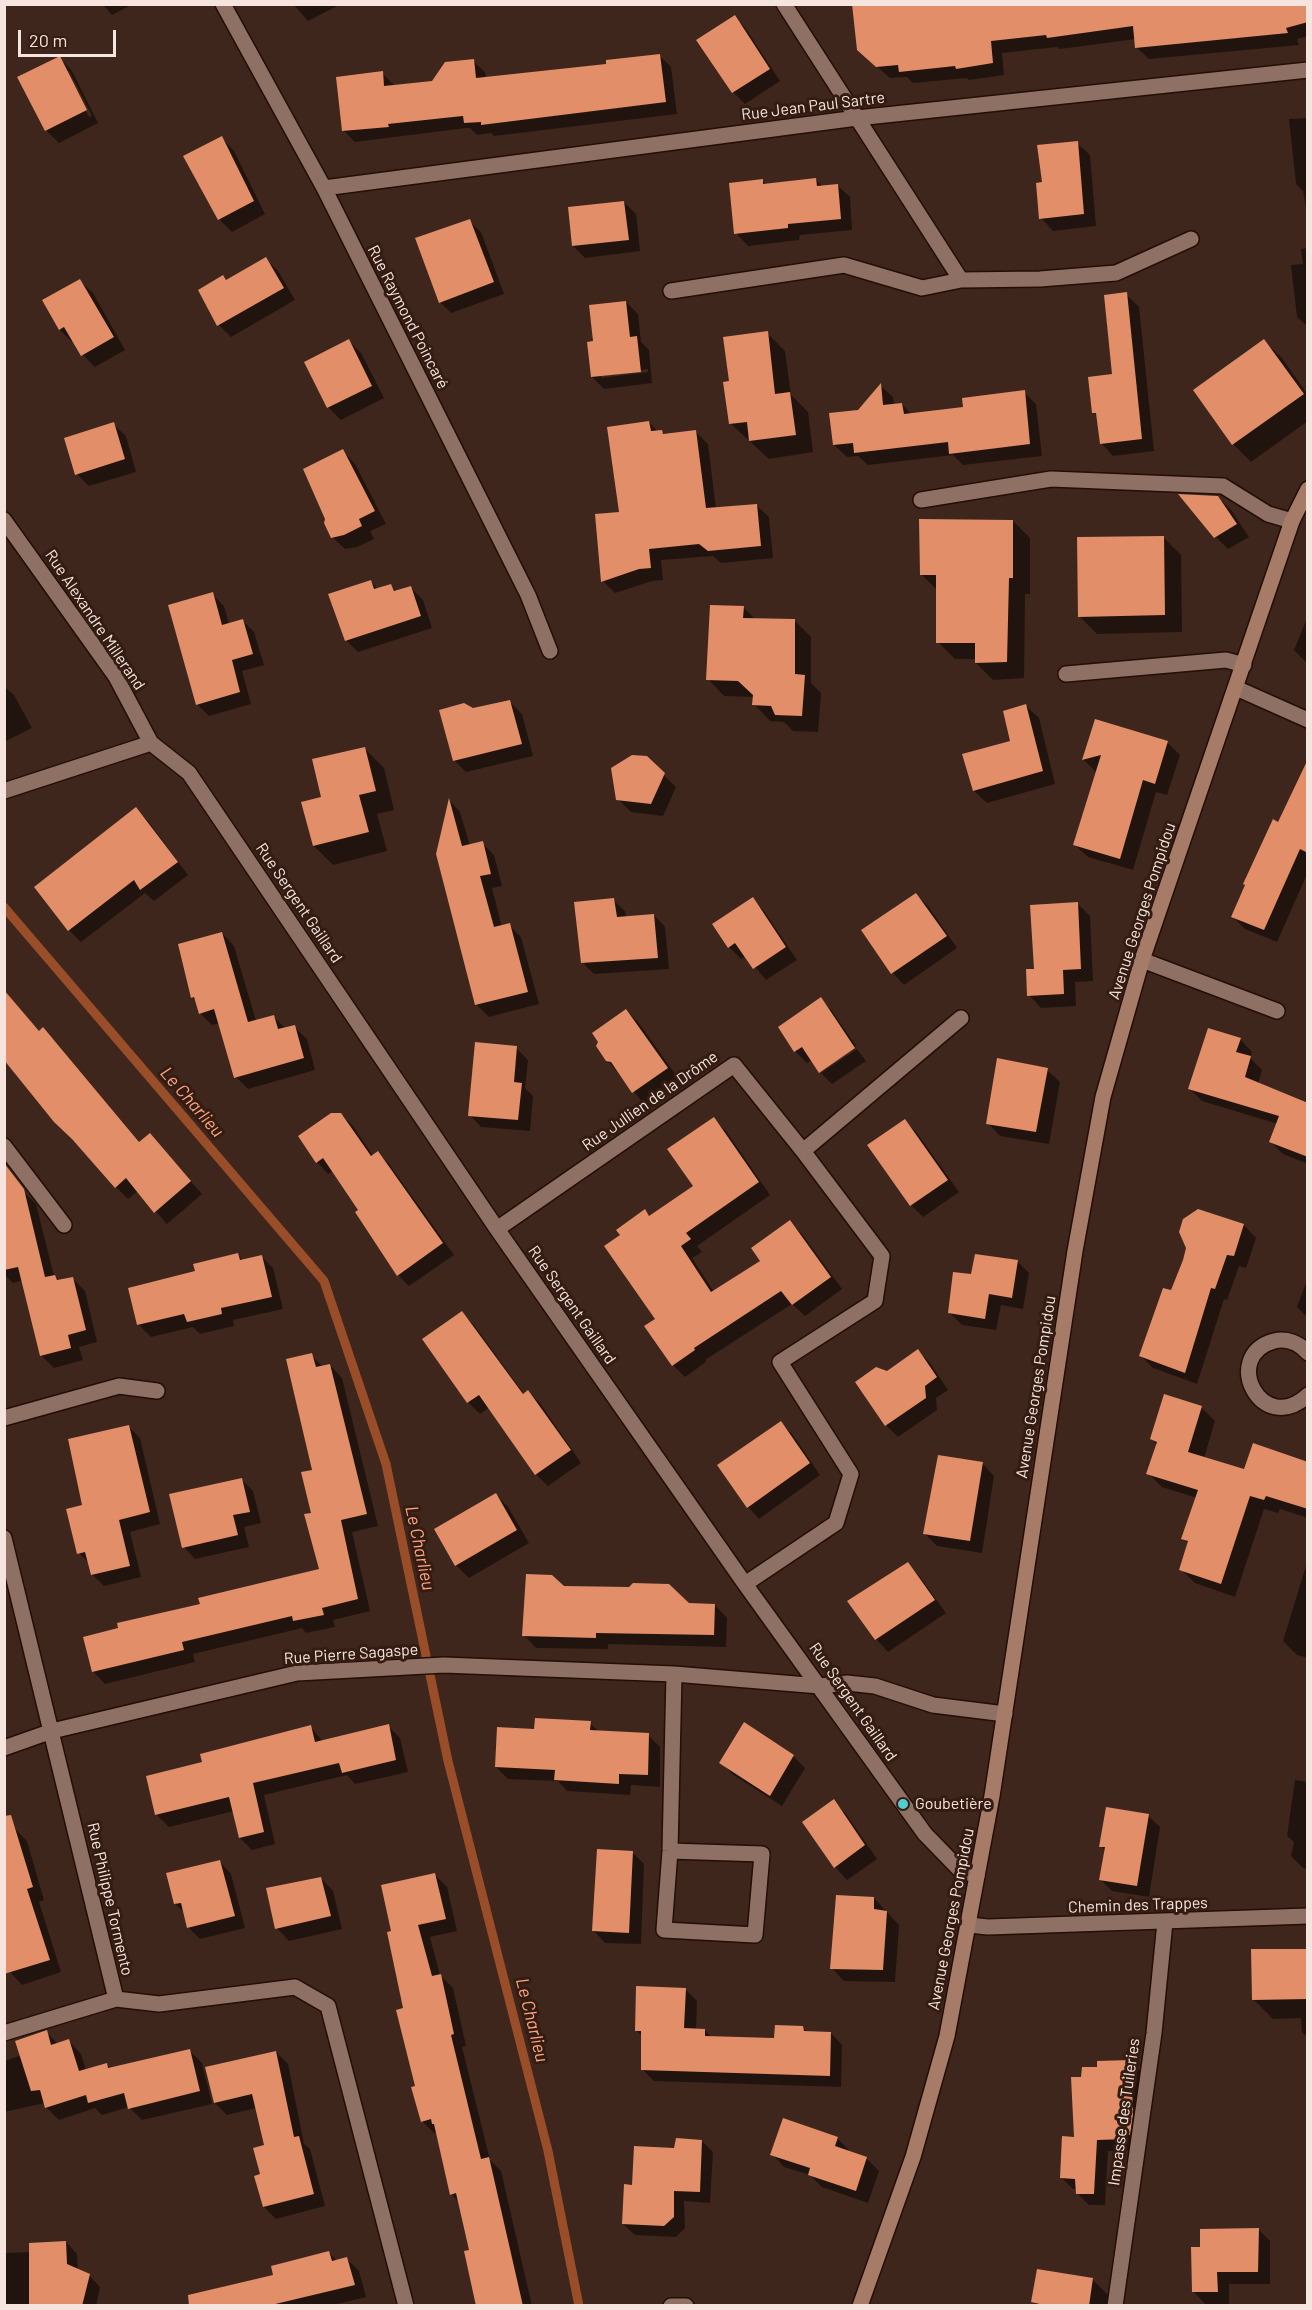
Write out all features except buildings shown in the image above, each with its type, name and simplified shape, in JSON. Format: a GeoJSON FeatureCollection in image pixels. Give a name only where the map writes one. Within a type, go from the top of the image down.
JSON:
{"type":"FeatureCollection","features":[{"type":"Feature","properties":{"kind":"main road","name":"Avenue Georges Pompidou"},"geometry":{"type":"LineString","coordinates":[[860,2306],[913,2157],[947,2036],[978,1876],[1005,1714],[1075,1251],[1103,1097],[1142,960],[1293,521],[1308,489]]}},
{"type":"Feature","properties":{"kind":"street","name":"Rue Raymond Poincaré"},"geometry":{"type":"LineString","coordinates":[[223,4],[324,188],[522,585],[550,651]]}},
{"type":"Feature","properties":{"kind":"street"},"geometry":{"type":"LineString","coordinates":[[784,4],[961,280]]}},
{"type":"Feature","properties":{"kind":"street","name":"Rue Jean Paul Sartre"},"geometry":{"type":"LineString","coordinates":[[324,188],[857,118],[1308,70]]}},
{"type":"Feature","properties":{"kind":"street"},"geometry":{"type":"LineString","coordinates":[[671,291],[844,265],[922,288],[961,280],[1040,279],[1116,273],[1191,239]]}},
{"type":"Feature","properties":{"kind":"street"},"geometry":{"type":"LineString","coordinates":[[921,500],[1051,479],[1223,486],[1268,514],[1293,521]]}},
{"type":"Feature","properties":{"kind":"street","name":"Rue Alexandre Millerand"},"geometry":{"type":"LineString","coordinates":[[4,520],[116,677],[151,743]]}},
{"type":"Feature","properties":{"kind":"street"},"geometry":{"type":"LineString","coordinates":[[1066,674],[1226,660],[1244,665]]}},
{"type":"Feature","properties":{"kind":"street"},"geometry":{"type":"LineString","coordinates":[[1236,688],[1308,720]]}},
{"type":"Feature","properties":{"kind":"street"},"geometry":{"type":"LineString","coordinates":[[4,791],[151,743]]}},
{"type":"Feature","properties":{"kind":"street","name":"Rue Sergent Gaillard"},"geometry":{"type":"LineString","coordinates":[[151,743],[189,773],[497,1229],[745,1584],[926,1834],[960,1870],[978,1876]]}},
{"type":"Feature","properties":{"kind":"street"},"geometry":{"type":"LineString","coordinates":[[1142,960],[1277,1011]]}},
{"type":"Feature","properties":{"kind":"street"},"geometry":{"type":"LineString","coordinates":[[803,1151],[961,1018]]}},
{"type":"Feature","properties":{"kind":"street","name":"Rue Jullien de la Drôme"},"geometry":{"type":"LineString","coordinates":[[497,1229],[734,1065],[803,1151],[882,1256],[875,1301],[780,1362],[851,1474],[836,1522],[745,1584]]}},
{"type":"Feature","properties":{"kind":"street"},"geometry":{"type":"LineString","coordinates":[[4,1146],[64,1225]]}},
{"type":"Feature","properties":{"kind":"street"},"geometry":{"type":"LineString","coordinates":[[1308,1353],[1302,1346],[1290,1341],[1276,1341],[1264,1345],[1254,1354],[1249,1366],[1248,1379],[1253,1392],[1262,1401],[1274,1407],[1287,1408],[1300,1403],[1308,1395]]}},
{"type":"Feature","properties":{"kind":"street"},"geometry":{"type":"LineString","coordinates":[[4,1418],[119,1386],[156,1391]]}},
{"type":"Feature","properties":{"kind":"street","name":"Rue Philippe Tormento"},"geometry":{"type":"LineString","coordinates":[[4,1538],[116,1999],[159,2004],[295,1987],[328,2006],[406,2306]]}},
{"type":"Feature","properties":{"kind":"street","name":"Rue Pierre Sagaspe"},"geometry":{"type":"LineString","coordinates":[[4,1749],[52,1731],[297,1673],[444,1665],[674,1674],[820,1686],[847,1683],[875,1686],[933,1705],[1005,1714]]}},
{"type":"Feature","properties":{"kind":"street"},"geometry":{"type":"LineString","coordinates":[[670,1851],[762,1854],[755,1935],[664,1930],[670,1851],[674,1674]]}},
{"type":"Feature","properties":{"kind":"street","name":"Chemin des Trappes"},"geometry":{"type":"LineString","coordinates":[[969,1925],[988,1927],[1308,1916]]}},
{"type":"Feature","properties":{"kind":"street","name":"Impasse des Tuileries"},"geometry":{"type":"LineString","coordinates":[[1115,2306],[1154,2033],[1165,1922]]}},
{"type":"Feature","properties":{"kind":"street"},"geometry":{"type":"LineString","coordinates":[[4,2033],[116,1999]]}},
{"type":"Feature","properties":{"kind":"street"},"geometry":{"type":"LineString","coordinates":[[671,2306],[686,2306]]}},
{"type":"Feature","properties":{"kind":"waterway","name":"Le Charlieu"},"geometry":{"type":"LineString","coordinates":[[4,907],[324,1281],[386,1464],[448,1761],[548,2151],[579,2306]]}},
{"type":"Feature","properties":{"kind":"place","name":"Goubetière"},"geometry":{"type":"Point","coordinates":[903,1804]}}]}
